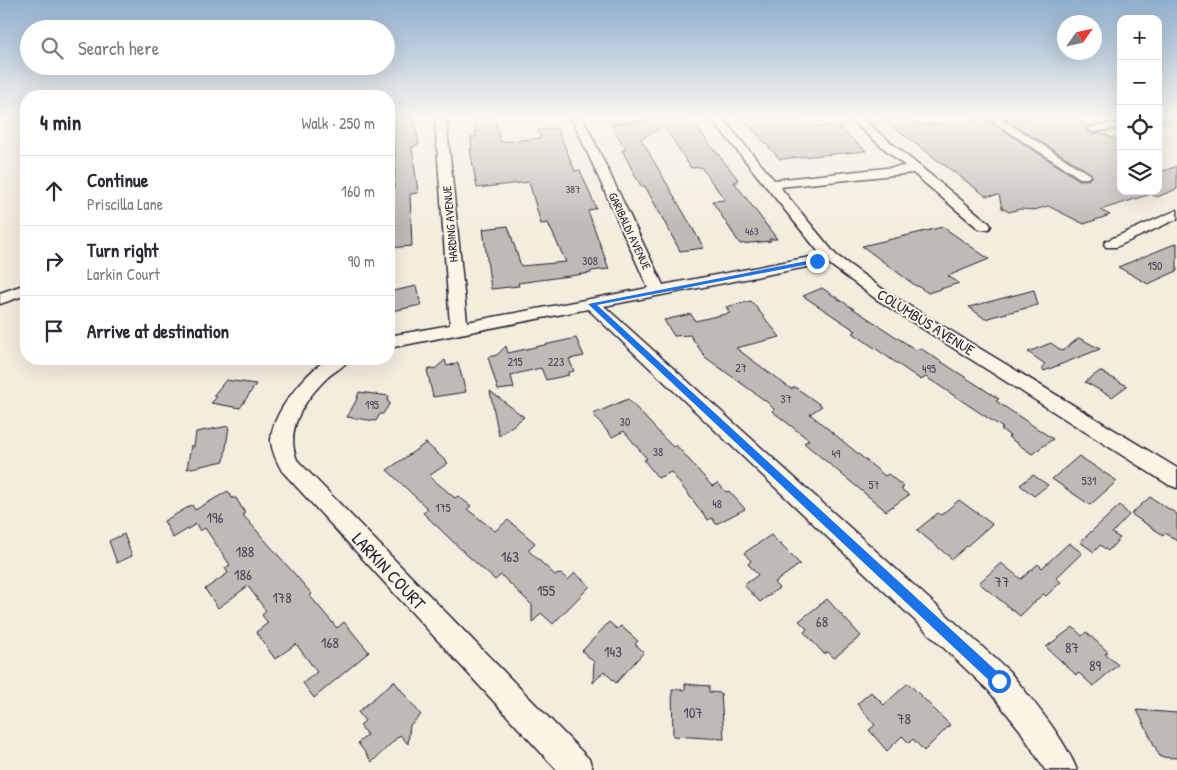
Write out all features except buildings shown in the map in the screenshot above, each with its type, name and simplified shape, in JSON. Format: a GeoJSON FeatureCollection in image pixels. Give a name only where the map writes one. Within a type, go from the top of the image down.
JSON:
{"type":"FeatureCollection","features":[{"type":"Feature","properties":{"kind":"street","name":"HARDING AVENUE"},"geometry":{"type":"LineString","coordinates":[[443,154],[459,330]]}},
{"type":"Feature","properties":{"kind":"street","name":"GARIBALDI AVENUE"},"geometry":{"type":"LineString","coordinates":[[594,154],[658,290]]}},
{"type":"Feature","properties":{"kind":"street","name":"COLUMBUS AVENUE"},"geometry":{"type":"LineString","coordinates":[[746,154],[831,258],[882,296],[1177,478]]}},
{"type":"Feature","properties":{"kind":"street"},"geometry":{"type":"LineString","coordinates":[[897,154],[984,226]]}},
{"type":"Feature","properties":{"kind":"street"},"geometry":{"type":"LineString","coordinates":[[1050,154],[1084,175]]}},
{"type":"Feature","properties":{"kind":"street"},"geometry":{"type":"LineString","coordinates":[[772,184],[915,169]]}},
{"type":"Feature","properties":{"kind":"street"},"geometry":{"type":"LineString","coordinates":[[1111,244],[1177,214]]}},
{"type":"Feature","properties":{"kind":"street"},"geometry":{"type":"LineString","coordinates":[[395,341],[831,258]]}},
{"type":"Feature","properties":{"kind":"street"},"geometry":{"type":"LineString","coordinates":[[0,299],[20,291]]}},
{"type":"Feature","properties":{"kind":"street"},"geometry":{"type":"LineString","coordinates":[[592,304],[999,681],[1030,720],[1062,770]]}},
{"type":"Feature","properties":{"kind":"street","name":"LARKIN COURT"},"geometry":{"type":"LineString","coordinates":[[330,365],[315,377],[283,431],[284,453],[289,465],[578,770]]}},
{"type":"Feature","properties":{"kind":"route"},"geometry":{"type":"LineString","coordinates":[[817,261],[592,304],[999,681]]}}]}
